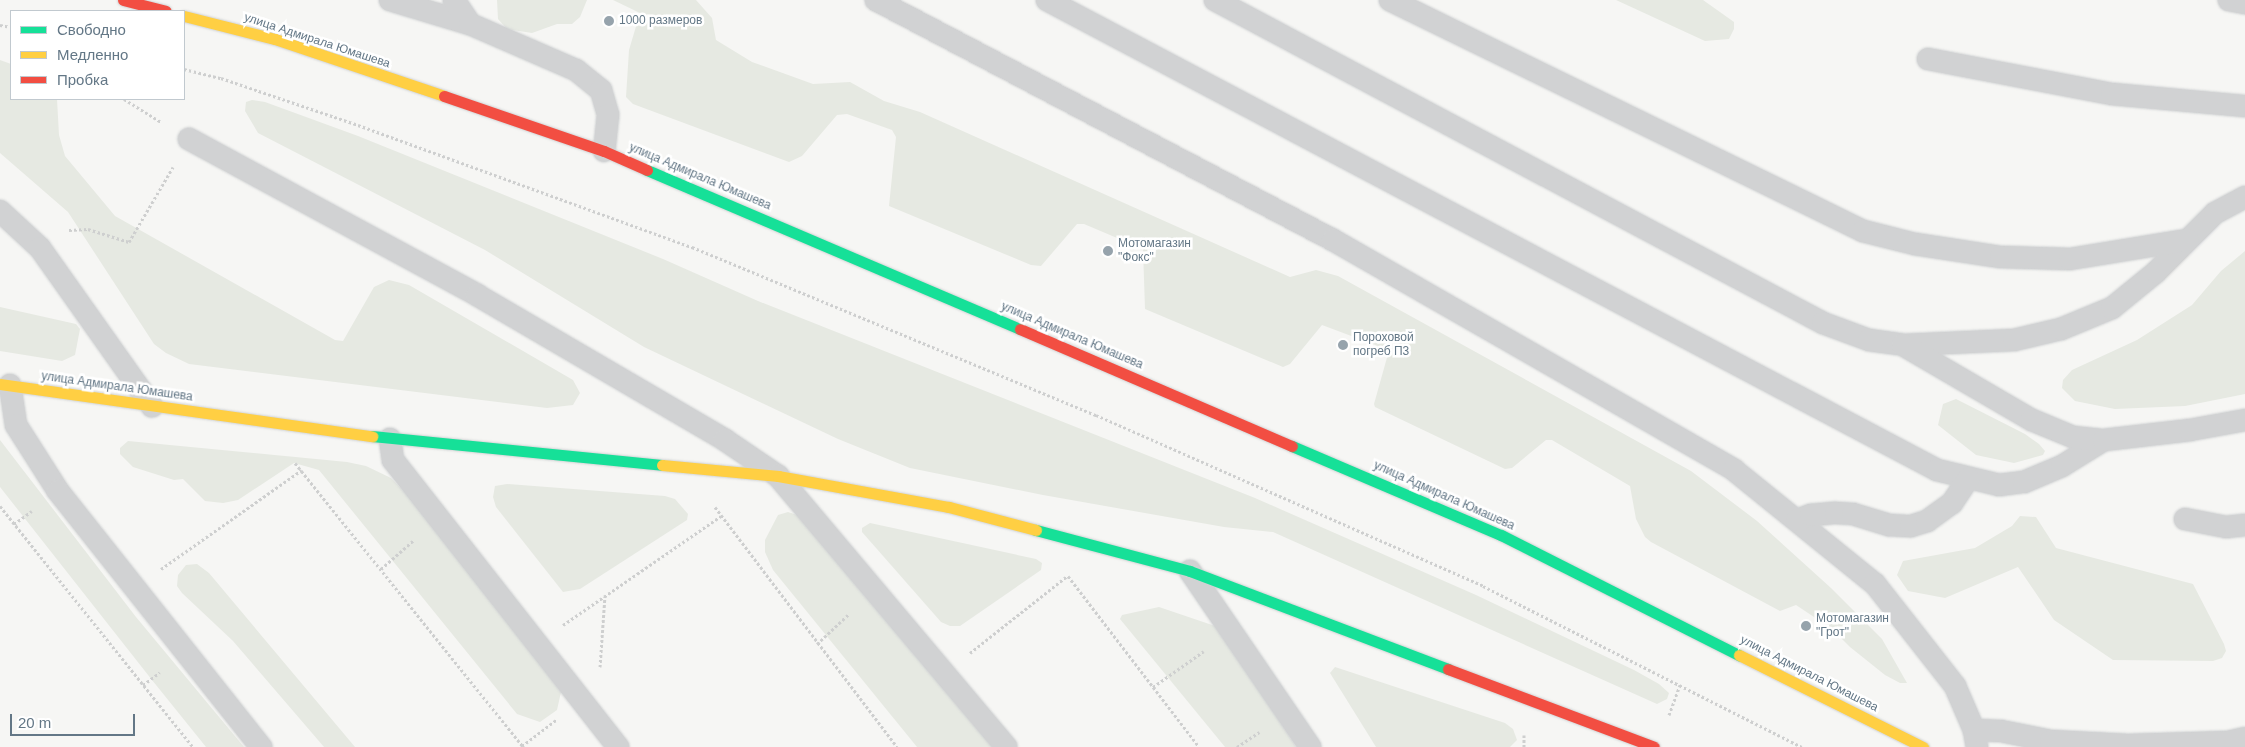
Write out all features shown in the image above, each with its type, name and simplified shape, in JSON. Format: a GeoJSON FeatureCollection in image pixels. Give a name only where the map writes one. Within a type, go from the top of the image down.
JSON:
{"type":"FeatureCollection","features":[{"type":"Feature","properties":{"kind":"main road"},"geometry":{"type":"LineString","coordinates":[[123,0],[162,10]]}},
{"type":"Feature","properties":{"kind":"main road","name":"улица Адмирала Юмашева"},"geometry":{"type":"LineString","coordinates":[[185,16],[275,39],[604,151],[1501,535],[1923,747]]}},
{"type":"Feature","properties":{"kind":"main road","name":"улица Адмирала Юмашева"},"geometry":{"type":"LineString","coordinates":[[5,385],[390,439],[778,476],[949,507],[1032,527],[1190,571],[1645,745]]}},
{"type":"Feature","properties":{"kind":"lane"},"geometry":{"type":"LineString","coordinates":[[390,0],[470,24],[576,70],[601,90],[608,115],[604,151]]}},
{"type":"Feature","properties":{"kind":"lane"},"geometry":{"type":"LineString","coordinates":[[454,0],[470,24]]}},
{"type":"Feature","properties":{"kind":"lane"},"geometry":{"type":"LineString","coordinates":[[876,0],[1333,240],[1734,470],[1875,584],[1955,686],[1976,738],[2001,731],[2052,741],[2128,745],[2228,742],[2245,738]]}},
{"type":"Feature","properties":{"kind":"lane"},"geometry":{"type":"LineString","coordinates":[[1047,0],[1937,470],[1999,485],[2024,482],[2062,466],[2104,440]]}},
{"type":"Feature","properties":{"kind":"lane"},"geometry":{"type":"LineString","coordinates":[[1215,0],[1823,323],[1869,340],[1903,345],[2014,340],[2061,329],[2112,308],[2156,272],[2215,213],[2245,197]]}},
{"type":"Feature","properties":{"kind":"lane"},"geometry":{"type":"LineString","coordinates":[[1390,0],[1863,231],[1915,244],[2001,257],[2070,259],[2187,240]]}},
{"type":"Feature","properties":{"kind":"lane"},"geometry":{"type":"LineString","coordinates":[[2229,0],[2245,3]]}},
{"type":"Feature","properties":{"kind":"lane"},"geometry":{"type":"LineString","coordinates":[[1928,59],[2112,94],[2245,106]]}},
{"type":"Feature","properties":{"kind":"lane"},"geometry":{"type":"LineString","coordinates":[[189,139],[477,295],[725,440],[778,476],[946,673],[1006,747]]}},
{"type":"Feature","properties":{"kind":"lane"},"geometry":{"type":"LineString","coordinates":[[0,211],[40,248],[152,406]]}},
{"type":"Feature","properties":{"kind":"lane"},"geometry":{"type":"LineString","coordinates":[[1903,345],[2032,420],[2074,437],[2104,440],[2190,430],[2245,420]]}},
{"type":"Feature","properties":{"kind":"lane"},"geometry":{"type":"LineString","coordinates":[[5,385],[16,425],[33,455],[58,492],[261,747]]}},
{"type":"Feature","properties":{"kind":"lane"},"geometry":{"type":"LineString","coordinates":[[390,439],[394,460],[618,747]]}},
{"type":"Feature","properties":{"kind":"lane"},"geometry":{"type":"LineString","coordinates":[[1797,520],[1811,515],[1836,513],[1853,514],[1889,525],[1911,526],[1927,521],[1952,503],[1968,479]]}},
{"type":"Feature","properties":{"kind":"lane"},"geometry":{"type":"LineString","coordinates":[[2185,519],[2226,527],[2245,525]]}},
{"type":"Feature","properties":{"kind":"lane"},"geometry":{"type":"LineString","coordinates":[[1190,571],[1233,630],[1310,747]]}},
{"type":"Feature","properties":{"kind":"path"},"geometry":{"type":"LineString","coordinates":[[185,69],[221,78],[386,135],[692,247],[1096,415],[1483,586],[1802,747]]}},
{"type":"Feature","properties":{"kind":"path"},"geometry":{"type":"LineString","coordinates":[[126,100],[189,139]]}},
{"type":"Feature","properties":{"kind":"path"},"geometry":{"type":"LineString","coordinates":[[40,248],[68,230],[88,229],[129,242],[176,162]]}},
{"type":"Feature","properties":{"kind":"path"},"geometry":{"type":"LineString","coordinates":[[262,422],[523,746],[582,700]]}},
{"type":"Feature","properties":{"kind":"path"},"geometry":{"type":"LineString","coordinates":[[135,588],[302,470]]}},
{"type":"Feature","properties":{"kind":"path"},"geometry":{"type":"LineString","coordinates":[[0,506],[193,747]]}},
{"type":"Feature","properties":{"kind":"path"},"geometry":{"type":"LineString","coordinates":[[537,643],[721,516],[897,747]]}},
{"type":"Feature","properties":{"kind":"path"},"geometry":{"type":"LineString","coordinates":[[381,569],[439,517]]}},
{"type":"Feature","properties":{"kind":"path"},"geometry":{"type":"LineString","coordinates":[[1032,527],[1198,747]]}},
{"type":"Feature","properties":{"kind":"path"},"geometry":{"type":"LineString","coordinates":[[946,673],[1068,576]]}},
{"type":"Feature","properties":{"kind":"path"},"geometry":{"type":"LineString","coordinates":[[817,644],[874,590]]}},
{"type":"Feature","properties":{"kind":"path"},"geometry":{"type":"LineString","coordinates":[[595,718],[606,596]]}},
{"type":"Feature","properties":{"kind":"path"},"geometry":{"type":"LineString","coordinates":[[1153,688],[1233,630]]}},
{"type":"Feature","properties":{"kind":"shaded area"},"geometry":{"type":"Polygon","coordinates":[[[497,0],[587,0],[580,17],[572,24],[557,24],[532,33],[507,29],[498,19],[497,0]]]}},
{"type":"Feature","properties":{"kind":"shaded area","name":"Пороховой погреб П3"},"geometry":{"type":"Polygon","coordinates":[[[613,0],[696,0],[712,18],[716,40],[752,62],[813,84],[850,82],[884,101],[920,112],[1290,277],[1316,270],[1338,276],[1691,471],[1757,521],[1831,588],[1882,639],[1907,683],[1900,683],[1885,675],[1850,647],[1832,629],[1796,605],[1780,611],[1651,542],[1645,537],[1636,519],[1630,486],[1552,440],[1546,440],[1512,468],[1505,469],[1375,407],[1374,404],[1388,354],[1386,349],[1322,325],[1290,364],[1283,367],[1145,309],[1143,249],[1084,224],[1077,224],[1041,266],[1031,265],[889,206],[896,137],[892,130],[847,114],[837,115],[802,156],[789,162],[633,104],[626,97],[629,50],[640,13],[613,0]]]}},
{"type":"Feature","properties":{"kind":"shaded area"},"geometry":{"type":"Polygon","coordinates":[[[1616,0],[1703,0],[1734,22],[1734,29],[1729,39],[1705,41],[1616,0]]]}},
{"type":"Feature","properties":{"kind":"shaded area"},"geometry":{"type":"Polygon","coordinates":[[[0,60],[10,64],[10,100],[57,100],[59,135],[65,156],[115,216],[335,340],[343,341],[374,287],[389,280],[409,285],[573,380],[580,393],[573,405],[547,408],[189,364],[166,353],[154,344],[68,212],[0,153],[0,60]]]}},
{"type":"Feature","properties":{"kind":"shaded area"},"geometry":{"type":"Polygon","coordinates":[[[252,100],[265,102],[358,136],[663,259],[758,301],[1255,498],[1476,595],[1634,670],[1659,684],[1669,693],[1667,699],[1657,704],[1273,532],[1224,527],[1043,495],[910,468],[838,439],[644,347],[485,250],[258,133],[245,111],[246,102],[252,100]]]}},
{"type":"Feature","properties":{"kind":"shaded area"},"geometry":{"type":"Polygon","coordinates":[[[2245,251],[2245,394],[2185,406],[2115,409],[2075,401],[2062,388],[2063,380],[2072,370],[2137,340],[2192,305],[2221,271],[2245,251]]]}},
{"type":"Feature","properties":{"kind":"shaded area"},"geometry":{"type":"Polygon","coordinates":[[[0,307],[76,324],[80,329],[75,355],[62,361],[0,351],[0,307]]]}},
{"type":"Feature","properties":{"kind":"shaded area"},"geometry":{"type":"Polygon","coordinates":[[[1956,399],[2025,434],[2045,451],[2043,455],[2014,463],[1976,455],[1938,425],[1943,404],[1956,399]]]}},
{"type":"Feature","properties":{"kind":"shaded area"},"geometry":{"type":"Polygon","coordinates":[[[0,440],[136,617],[244,747],[206,747],[152,680],[0,487],[0,440]]]}},
{"type":"Feature","properties":{"kind":"shaded area"},"geometry":{"type":"Polygon","coordinates":[[[128,441],[347,462],[366,466],[391,478],[430,519],[561,692],[557,710],[540,722],[517,714],[319,470],[294,463],[238,500],[223,503],[205,501],[183,479],[174,480],[133,467],[120,454],[120,448],[128,441]]]}},
{"type":"Feature","properties":{"kind":"shaded area"},"geometry":{"type":"Polygon","coordinates":[[[507,484],[665,496],[675,499],[688,514],[687,520],[580,589],[563,592],[496,507],[493,497],[495,486],[507,484]]]}},
{"type":"Feature","properties":{"kind":"shaded area"},"geometry":{"type":"Polygon","coordinates":[[[788,512],[797,515],[994,747],[917,747],[773,570],[765,552],[765,540],[778,515],[788,512]]]}},
{"type":"Feature","properties":{"kind":"shaded area"},"geometry":{"type":"Polygon","coordinates":[[[2020,516],[2036,517],[2056,548],[2193,584],[2224,644],[2226,651],[2222,658],[2213,661],[2113,660],[2054,620],[2018,567],[1945,598],[1908,591],[1897,575],[1903,561],[1975,548],[2012,526],[2020,516]]]}},
{"type":"Feature","properties":{"kind":"shaded area"},"geometry":{"type":"Polygon","coordinates":[[[870,523],[1036,559],[1042,563],[1041,570],[960,626],[950,626],[941,622],[862,532],[862,528],[870,523]]]}},
{"type":"Feature","properties":{"kind":"shaded area"},"geometry":{"type":"Polygon","coordinates":[[[197,564],[209,573],[355,747],[324,747],[233,641],[182,593],[177,586],[178,575],[186,565],[197,564]]]}},
{"type":"Feature","properties":{"kind":"shaded area"},"geometry":{"type":"Polygon","coordinates":[[[1159,607],[1218,627],[1296,747],[1225,747],[1120,619],[1122,615],[1159,607]]]}},
{"type":"Feature","properties":{"kind":"shaded area"},"geometry":{"type":"Polygon","coordinates":[[[1335,667],[1505,723],[1513,729],[1517,740],[1510,747],[1376,747],[1330,673],[1335,667]]]}},
{"type":"Feature","properties":{"kind":"traffic: fast"},"geometry":{"type":"LineString","coordinates":[[647,170],[1020,329]]}},
{"type":"Feature","properties":{"kind":"traffic: fast"},"geometry":{"type":"LineString","coordinates":[[372,436],[662,465]]}},
{"type":"Feature","properties":{"kind":"traffic: fast"},"geometry":{"type":"LineString","coordinates":[[1292,446],[1501,535],[1739,655]]}},
{"type":"Feature","properties":{"kind":"traffic: fast"},"geometry":{"type":"LineString","coordinates":[[1036,530],[1190,571],[1448,669]]}},
{"type":"Feature","properties":{"kind":"traffic: slow"},"geometry":{"type":"LineString","coordinates":[[185,16],[275,39],[444,96]]}},
{"type":"Feature","properties":{"kind":"traffic: slow"},"geometry":{"type":"LineString","coordinates":[[0,384],[372,436]]}},
{"type":"Feature","properties":{"kind":"traffic: slow"},"geometry":{"type":"LineString","coordinates":[[662,465],[778,476],[949,507],[1036,530]]}},
{"type":"Feature","properties":{"kind":"traffic: slow"},"geometry":{"type":"LineString","coordinates":[[1739,655],[1923,747]]}},
{"type":"Feature","properties":{"kind":"traffic: jam"},"geometry":{"type":"LineString","coordinates":[[123,0],[162,10]]}},
{"type":"Feature","properties":{"kind":"traffic: jam"},"geometry":{"type":"LineString","coordinates":[[444,96],[604,151],[647,170]]}},
{"type":"Feature","properties":{"kind":"traffic: jam"},"geometry":{"type":"LineString","coordinates":[[1020,329],[1292,446]]}},
{"type":"Feature","properties":{"kind":"traffic: jam"},"geometry":{"type":"LineString","coordinates":[[1448,669],[1654,747]]}},
{"type":"Feature","properties":{"kind":"place","name":"1000 размеров"},"geometry":{"type":"Point","coordinates":[609,21]}},
{"type":"Feature","properties":{"kind":"place","name":"Мотомагазин \"Фокс\""},"geometry":{"type":"Point","coordinates":[1108,251]}},
{"type":"Feature","properties":{"kind":"place","name":"Пороховой погреб П3"},"geometry":{"type":"Point","coordinates":[1343,345]}},
{"type":"Feature","properties":{"kind":"place","name":"Мотомагазин \"Грот\""},"geometry":{"type":"Point","coordinates":[1806,626]}}]}
